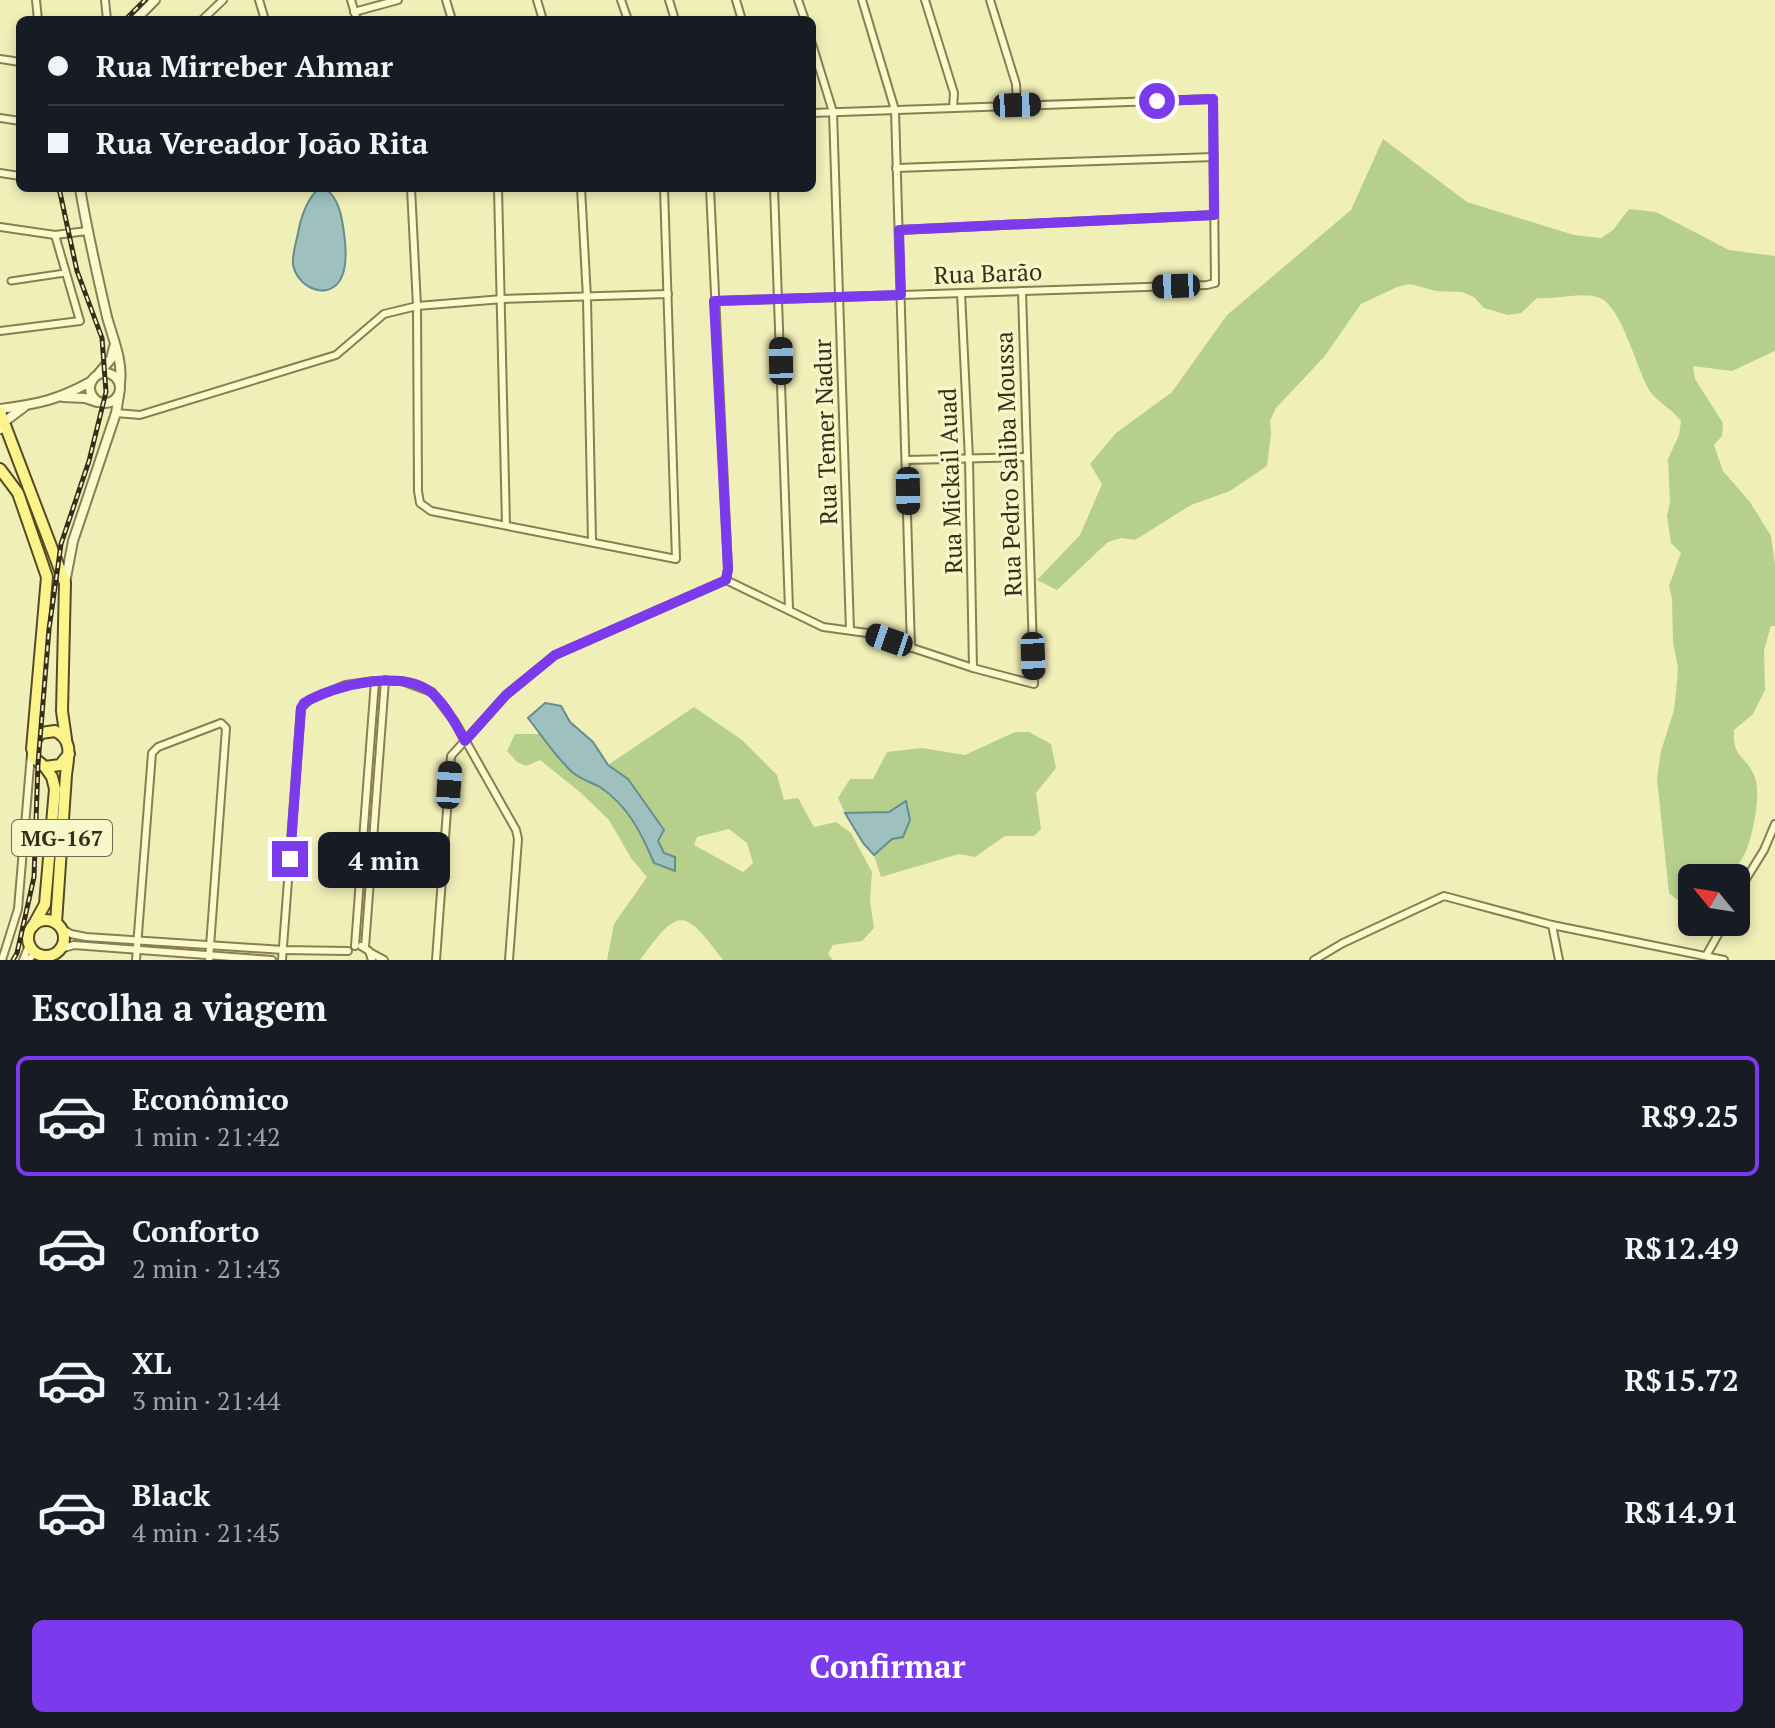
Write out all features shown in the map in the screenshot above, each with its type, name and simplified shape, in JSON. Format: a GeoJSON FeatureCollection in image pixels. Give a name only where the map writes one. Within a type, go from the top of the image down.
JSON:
{"type":"FeatureCollection","features":[{"type":"Feature","properties":{"kind":"main road","name":"MG-167"},"geometry":{"type":"LineString","coordinates":[[1,418],[65,583],[62,711],[69,754],[58,926]]}},
{"type":"Feature","properties":{"kind":"main road","name":"MG-167"},"geometry":{"type":"LineString","coordinates":[[0,438],[19,467]]}},
{"type":"Feature","properties":{"kind":"main road"},"geometry":{"type":"LineString","coordinates":[[0,469],[18,493],[47,577],[32,750]]}},
{"type":"Feature","properties":{"kind":"main road"},"geometry":{"type":"LineString","coordinates":[[32,750],[36,737],[48,730],[66,739]]}},
{"type":"Feature","properties":{"kind":"main road","name":"MG-167"},"geometry":{"type":"LineString","coordinates":[[32,750],[38,764],[45,767],[52,777],[55,789],[47,893],[42,914],[33,926]]}},
{"type":"Feature","properties":{"kind":"main road"},"geometry":{"type":"LineString","coordinates":[[45,767],[60,765],[69,754]]}},
{"type":"Feature","properties":{"kind":"main road"},"geometry":{"type":"LineString","coordinates":[[40,921],[58,926],[64,939],[56,955],[32,955],[28,933],[33,926],[40,921]]}},
{"type":"Feature","properties":{"kind":"street"},"geometry":{"type":"LineString","coordinates":[[139,16],[155,0]]}},
{"type":"Feature","properties":{"kind":"street"},"geometry":{"type":"LineString","coordinates":[[206,16],[223,0]]}},
{"type":"Feature","properties":{"kind":"street"},"geometry":{"type":"LineString","coordinates":[[351,0],[356,16]]}},
{"type":"Feature","properties":{"kind":"street"},"geometry":{"type":"LineString","coordinates":[[354,12],[398,0]]}},
{"type":"Feature","properties":{"kind":"street"},"geometry":{"type":"LineString","coordinates":[[862,0],[895,110],[911,648]]}},
{"type":"Feature","properties":{"kind":"street"},"geometry":{"type":"LineString","coordinates":[[925,0],[954,93],[953,108]]}},
{"type":"Feature","properties":{"kind":"street"},"geometry":{"type":"LineString","coordinates":[[990,0],[1016,84],[1017,105]]}},
{"type":"Feature","properties":{"kind":"street","name":"Rua Temer Nadur"},"geometry":{"type":"LineString","coordinates":[[816,57],[833,112],[850,630]]}},
{"type":"Feature","properties":{"kind":"street"},"geometry":{"type":"LineString","coordinates":[[816,113],[1213,99],[1214,215],[899,230]]}},
{"type":"Feature","properties":{"kind":"street"},"geometry":{"type":"LineString","coordinates":[[896,168],[1214,157]]}},
{"type":"Feature","properties":{"kind":"street"},"geometry":{"type":"LineString","coordinates":[[65,583],[73,541],[116,413],[122,367],[114,347],[81,192]]}},
{"type":"Feature","properties":{"kind":"street"},"geometry":{"type":"LineString","coordinates":[[411,192],[417,306],[420,503],[431,511],[676,559],[664,192]]}},
{"type":"Feature","properties":{"kind":"street"},"geometry":{"type":"LineString","coordinates":[[498,192],[506,525]]}},
{"type":"Feature","properties":{"kind":"street"},"geometry":{"type":"LineString","coordinates":[[581,192],[587,298],[592,541]]}},
{"type":"Feature","properties":{"kind":"street"},"geometry":{"type":"LineString","coordinates":[[710,192],[728,569],[726,580]]}},
{"type":"Feature","properties":{"kind":"street"},"geometry":{"type":"LineString","coordinates":[[774,192],[789,609]]}},
{"type":"Feature","properties":{"kind":"street","name":"Rua Barão"},"geometry":{"type":"LineString","coordinates":[[714,301],[1207,285],[1215,283],[1214,215]]}},
{"type":"Feature","properties":{"kind":"street"},"geometry":{"type":"LineString","coordinates":[[0,227],[55,235],[87,231]]}},
{"type":"Feature","properties":{"kind":"street"},"geometry":{"type":"LineString","coordinates":[[0,331],[80,321],[55,235]]}},
{"type":"Feature","properties":{"kind":"street"},"geometry":{"type":"LineString","coordinates":[[11,281],[65,273]]}},
{"type":"Feature","properties":{"kind":"street","name":"Rua Pedro Saliba Moussa"},"geometry":{"type":"LineString","coordinates":[[973,668],[1034,684],[1022,291]]}},
{"type":"Feature","properties":{"kind":"street","name":"Rua Mickail Auad"},"geometry":{"type":"LineString","coordinates":[[961,293],[969,459],[973,668]]}},
{"type":"Feature","properties":{"kind":"street"},"geometry":{"type":"LineString","coordinates":[[114,347],[111,359],[95,378],[91,394],[116,413],[140,415],[336,355],[384,314],[417,306],[503,299],[668,294]]}},
{"type":"Feature","properties":{"kind":"street"},"geometry":{"type":"LineString","coordinates":[[1,418],[24,407],[62,397],[95,378],[112,374],[120,383]]}},
{"type":"Feature","properties":{"kind":"street"},"geometry":{"type":"LineString","coordinates":[[62,397],[85,398],[102,403],[113,401],[119,395]]}},
{"type":"Feature","properties":{"kind":"street"},"geometry":{"type":"LineString","coordinates":[[1,418],[24,407]]}},
{"type":"Feature","properties":{"kind":"street"},"geometry":{"type":"LineString","coordinates":[[907,460],[1026,457]]}},
{"type":"Feature","properties":{"kind":"street"},"geometry":{"type":"LineString","coordinates":[[436,960],[451,756],[506,695],[555,655],[726,580],[823,627],[850,630],[973,668]]}},
{"type":"Feature","properties":{"kind":"street"},"geometry":{"type":"LineString","coordinates":[[384,960],[372,957],[365,947],[385,680]]}},
{"type":"Feature","properties":{"kind":"street"},"geometry":{"type":"LineString","coordinates":[[282,960],[301,708],[304,703],[345,685],[385,680],[402,681],[432,692],[455,722],[516,830],[509,960]]}},
{"type":"Feature","properties":{"kind":"street"},"geometry":{"type":"LineString","coordinates":[[355,946],[375,681]]}},
{"type":"Feature","properties":{"kind":"street"},"geometry":{"type":"LineString","coordinates":[[136,960],[154,750],[221,723],[226,728],[209,957]]}},
{"type":"Feature","properties":{"kind":"street"},"geometry":{"type":"LineString","coordinates":[[2,960],[18,909],[32,750]]}},
{"type":"Feature","properties":{"kind":"street"},"geometry":{"type":"LineString","coordinates":[[1750,872],[1775,824]]}},
{"type":"Feature","properties":{"kind":"street"},"geometry":{"type":"LineString","coordinates":[[1314,960],[1343,943],[1444,896],[1552,925],[1724,960]]}},
{"type":"Feature","properties":{"kind":"street"},"geometry":{"type":"LineString","coordinates":[[1552,925],[1559,960]]}},
{"type":"Feature","properties":{"kind":"street"},"geometry":{"type":"LineString","coordinates":[[58,926],[71,934],[86,937],[283,950],[348,951],[355,946],[365,947]]}},
{"type":"Feature","properties":{"kind":"street"},"geometry":{"type":"LineString","coordinates":[[1706,956],[1717,936]]}},
{"type":"Feature","properties":{"kind":"street"},"geometry":{"type":"LineString","coordinates":[[56,955],[74,945],[272,960]]}},
{"type":"Feature","properties":{"kind":"street"},"geometry":{"type":"LineString","coordinates":[[346,960],[348,951]]}},
{"type":"Feature","properties":{"kind":"green space"},"geometry":{"type":"Polygon","coordinates":[[[1383,139],[1467,202],[1574,235],[1601,238],[1613,230],[1629,209],[1656,212],[1729,250],[1775,256],[1775,351],[1732,371],[1693,366],[1695,379],[1723,423],[1722,436],[1714,445],[1723,471],[1750,502],[1771,536],[1775,564],[1775,626],[1771,626],[1764,650],[1765,690],[1753,714],[1734,730],[1737,751],[1756,782],[1756,813],[1749,844],[1738,864],[1678,864],[1678,900],[1669,893],[1657,778],[1661,751],[1674,710],[1678,668],[1669,586],[1681,553],[1671,543],[1667,516],[1670,502],[1668,459],[1679,435],[1681,421],[1649,390],[1622,325],[1608,303],[1600,298],[1585,295],[1537,298],[1521,313],[1508,315],[1484,308],[1474,297],[1462,292],[1436,291],[1410,284],[1361,304],[1324,357],[1276,408],[1270,421],[1267,466],[1230,491],[1191,505],[1135,540],[1121,538],[1108,542],[1057,590],[1037,580],[1080,535],[1102,484],[1090,464],[1116,433],[1172,392],[1227,315],[1351,210],[1383,139]]]}},
{"type":"Feature","properties":{"kind":"green space"},"geometry":{"type":"Polygon","coordinates":[[[694,707],[742,740],[777,775],[784,800],[798,798],[814,827],[836,822],[851,833],[872,872],[870,900],[874,928],[862,941],[833,945],[828,954],[833,960],[723,960],[699,930],[681,920],[664,930],[640,960],[607,960],[614,924],[647,877],[631,858],[609,820],[581,793],[540,760],[526,766],[517,762],[507,751],[515,734],[540,734],[574,774],[600,787],[627,810],[642,834],[654,863],[664,853],[658,841],[663,830],[628,779],[608,765],[694,707]],[[729,829],[697,837],[694,845],[743,872],[753,863],[747,843],[729,829]]]}},
{"type":"Feature","properties":{"kind":"green space"},"geometry":{"type":"Polygon","coordinates":[[[1015,732],[1029,732],[1051,744],[1056,768],[1036,793],[1041,829],[1034,836],[1005,836],[975,857],[959,854],[881,877],[874,855],[892,839],[906,802],[889,812],[845,813],[838,798],[850,779],[873,779],[887,752],[922,748],[965,755],[1015,732]]]}},
{"type":"Feature","properties":{"kind":"water"},"geometry":{"type":"Polygon","coordinates":[[[316,192],[329,192],[337,202],[342,221],[345,264],[342,277],[333,288],[326,290],[305,284],[295,272],[293,264],[302,215],[316,192]]]}},
{"type":"Feature","properties":{"kind":"water"},"geometry":{"type":"Polygon","coordinates":[[[545,703],[561,706],[570,722],[593,742],[608,765],[628,779],[664,830],[658,841],[664,853],[675,857],[675,871],[654,863],[639,830],[626,811],[610,794],[572,772],[549,746],[528,718],[545,703]]]}},
{"type":"Feature","properties":{"kind":"water"},"geometry":{"type":"Polygon","coordinates":[[[906,801],[910,820],[903,837],[892,839],[874,855],[845,813],[889,812],[906,801]]]}},
{"type":"Feature","properties":{"kind":"railway"},"geometry":{"type":"LineString","coordinates":[[129,16],[145,0]]}},
{"type":"Feature","properties":{"kind":"railway"},"geometry":{"type":"LineString","coordinates":[[13,960],[34,877],[38,764],[49,629],[61,544],[89,461],[106,392],[102,338],[77,271],[60,192]]}},
{"type":"Feature","properties":{"kind":"route"},"geometry":{"type":"LineString","coordinates":[[290,859],[301,708],[304,703],[345,685],[402,681],[432,692],[465,741],[506,695],[555,655],[726,580],[728,569],[714,301],[901,295],[899,230],[1214,215],[1213,99],[1157,101]]}}]}
